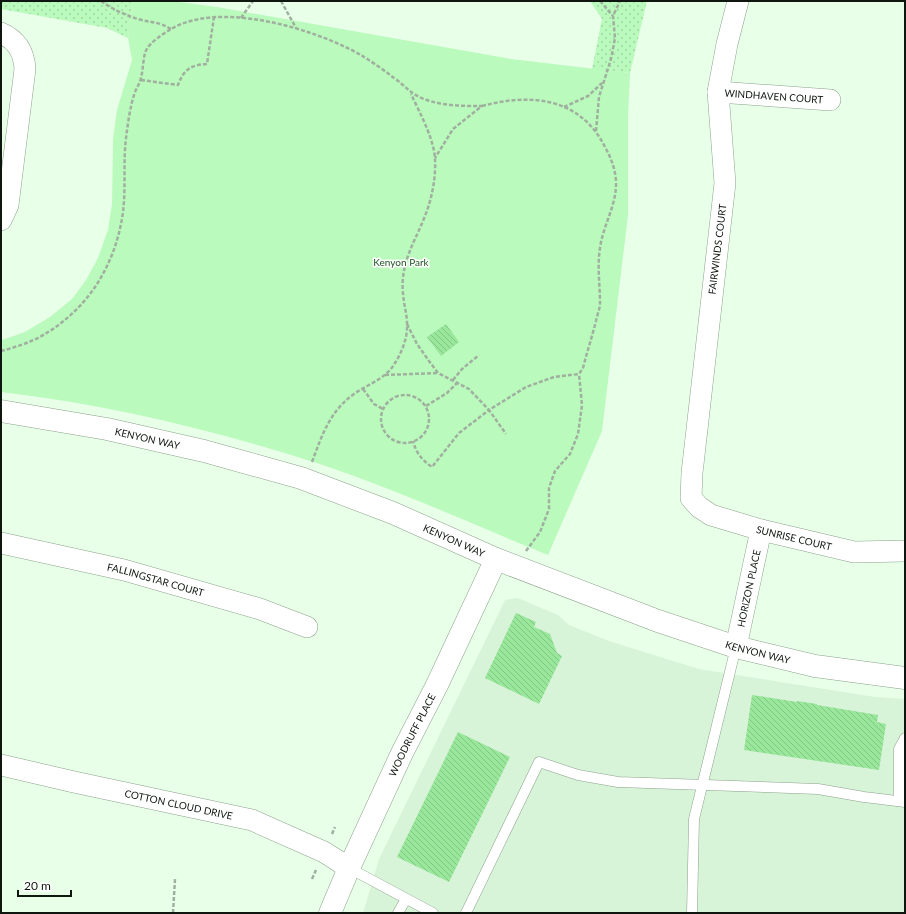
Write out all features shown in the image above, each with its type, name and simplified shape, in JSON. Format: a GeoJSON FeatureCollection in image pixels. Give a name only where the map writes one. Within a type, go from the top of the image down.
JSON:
{"type":"FeatureCollection","features":[{"type":"Feature","properties":{"kind":"street","name":"FAIRWINDS COURT"},"geometry":{"type":"LineString","coordinates":[[691,498],[692,473],[725,183],[718,92],[727,44],[738,1]]}},
{"type":"Feature","properties":{"kind":"street"},"geometry":{"type":"LineString","coordinates":[[1,32],[15,41],[25,58],[26,69],[8,205],[1,220]]}},
{"type":"Feature","properties":{"kind":"street","name":"WINDHAVEN COURT"},"geometry":{"type":"LineString","coordinates":[[718,92],[830,100]]}},
{"type":"Feature","properties":{"kind":"street","name":"KENYON WAY"},"geometry":{"type":"LineString","coordinates":[[1,411],[114,430],[204,451],[301,478],[393,513],[496,559],[658,622],[736,647],[815,666],[905,678]]}},
{"type":"Feature","properties":{"kind":"street","name":"SUNRISE COURT"},"geometry":{"type":"LineString","coordinates":[[691,498],[699,507],[711,515],[761,530],[854,552],[905,551]]}},
{"type":"Feature","properties":{"kind":"street","name":"HORIZON PLACE"},"geometry":{"type":"LineString","coordinates":[[736,647],[761,530]]}},
{"type":"Feature","properties":{"kind":"street","name":"FALLINGSTAR COURT"},"geometry":{"type":"LineString","coordinates":[[1,543],[124,570],[260,609],[307,627]]}},
{"type":"Feature","properties":{"kind":"street","name":"WOODRUFF PLACE"},"geometry":{"type":"LineString","coordinates":[[330,913],[402,753],[437,686],[496,559]]}},
{"type":"Feature","properties":{"kind":"street","name":"COTTON CLOUD DRIVE"},"geometry":{"type":"LineString","coordinates":[[1,764],[74,782],[252,820],[324,852],[349,868]]}},
{"type":"Feature","properties":{"kind":"lane"},"geometry":{"type":"LineString","coordinates":[[692,913],[694,819],[736,647]]}},
{"type":"Feature","properties":{"kind":"lane"},"geometry":{"type":"LineString","coordinates":[[466,913],[539,762],[578,775],[618,782],[702,784],[818,790],[902,802],[899,749],[905,738]]}},
{"type":"Feature","properties":{"kind":"lane"},"geometry":{"type":"LineString","coordinates":[[349,868],[434,913]]}},
{"type":"Feature","properties":{"kind":"lane"},"geometry":{"type":"LineString","coordinates":[[398,913],[406,898]]}},
{"type":"Feature","properties":{"kind":"path"},"geometry":{"type":"LineString","coordinates":[[101,1],[124,14],[139,20],[162,23],[171,29]]}},
{"type":"Feature","properties":{"kind":"path"},"geometry":{"type":"LineString","coordinates":[[241,18],[253,1]]}},
{"type":"Feature","properties":{"kind":"path"},"geometry":{"type":"LineString","coordinates":[[281,1],[297,29]]}},
{"type":"Feature","properties":{"kind":"path"},"geometry":{"type":"LineString","coordinates":[[600,1],[613,16]]}},
{"type":"Feature","properties":{"kind":"path"},"geometry":{"type":"LineString","coordinates":[[596,132],[599,96],[611,59],[615,38],[613,16],[620,1]]}},
{"type":"Feature","properties":{"kind":"path"},"geometry":{"type":"LineString","coordinates":[[141,80],[178,85],[181,77],[188,69],[196,65],[207,64],[214,17]]}},
{"type":"Feature","properties":{"kind":"path"},"geometry":{"type":"LineString","coordinates":[[1,351],[20,346],[38,338],[59,325],[93,292],[106,271],[115,249],[120,230],[123,210],[126,139],[133,99],[141,80],[145,52],[150,44],[171,29],[186,22],[214,17],[241,18],[277,23],[297,29],[335,43],[361,55],[395,78],[411,94],[428,133],[435,158],[431,198],[407,259],[403,278],[403,301],[407,323],[406,340],[395,364],[385,375],[354,394],[336,410],[322,434],[311,464]]}},
{"type":"Feature","properties":{"kind":"path"},"geometry":{"type":"LineString","coordinates":[[564,107],[588,96],[603,83]]}},
{"type":"Feature","properties":{"kind":"path"},"geometry":{"type":"LineString","coordinates":[[411,94],[427,100],[449,105],[482,106],[500,102],[524,100],[545,101],[571,109],[588,123],[596,132],[612,161],[616,182],[614,205],[603,230],[600,250],[600,305],[583,368],[579,374],[582,405],[578,434],[570,454],[555,471],[549,488],[549,509],[540,532],[526,551]]}},
{"type":"Feature","properties":{"kind":"path"},"geometry":{"type":"LineString","coordinates":[[435,158],[453,129],[482,106]]}},
{"type":"Feature","properties":{"kind":"path"},"geometry":{"type":"LineString","coordinates":[[407,323],[417,344],[438,373]]}},
{"type":"Feature","properties":{"kind":"path"},"geometry":{"type":"LineString","coordinates":[[453,380],[462,369],[479,355]]}},
{"type":"Feature","properties":{"kind":"path"},"geometry":{"type":"LineString","coordinates":[[385,375],[438,373],[458,382],[469,389],[489,410],[506,434]]}},
{"type":"Feature","properties":{"kind":"path"},"geometry":{"type":"LineString","coordinates":[[413,442],[422,460],[432,467],[459,433],[489,410],[526,387],[554,377],[579,374]]}},
{"type":"Feature","properties":{"kind":"path"},"geometry":{"type":"LineString","coordinates":[[426,406],[447,393],[458,382]]}},
{"type":"Feature","properties":{"kind":"path"},"geometry":{"type":"LineString","coordinates":[[362,389],[374,404],[383,409]]}},
{"type":"Feature","properties":{"kind":"path"},"geometry":{"type":"LineString","coordinates":[[400,395],[408,395],[421,400],[426,406],[430,421],[422,436],[413,442],[399,442],[391,438],[385,432],[382,425],[381,416],[383,409],[393,398],[400,395]]}},
{"type":"Feature","properties":{"kind":"path"},"geometry":{"type":"LineString","coordinates":[[173,913],[175,879]]}},
{"type":"Feature","properties":{"kind":"shaded area"},"geometry":{"type":"Polygon","coordinates":[[[518,598],[558,615],[569,625],[609,641],[699,669],[875,697],[905,699],[905,913],[363,913],[379,859],[505,600],[518,598]]]}},
{"type":"Feature","properties":{"kind":"green space"},"geometry":{"type":"Polygon","coordinates":[[[1,1],[133,1],[128,38],[107,28],[1,9],[1,1]]]}},
{"type":"Feature","properties":{"kind":"green space","name":"Kenyon Park"},"geometry":{"type":"Polygon","coordinates":[[[133,1],[172,1],[217,7],[511,59],[630,73],[628,117],[628,215],[602,431],[548,555],[366,480],[304,459],[229,437],[154,418],[78,403],[1,392],[1,340],[25,332],[50,317],[72,299],[86,280],[98,258],[108,230],[112,204],[113,139],[117,110],[132,60],[128,38],[133,1]]]}},
{"type":"Feature","properties":{"kind":"green space"},"geometry":{"type":"Polygon","coordinates":[[[590,1],[647,1],[630,73],[592,69],[602,19],[590,1]]]}},
{"type":"Feature","properties":{"kind":"building"},"geometry":{"type":"Polygon","coordinates":[[[446,324],[459,342],[441,356],[427,337],[446,324]]]}},
{"type":"Feature","properties":{"kind":"building"},"geometry":{"type":"Polygon","coordinates":[[[516,613],[536,622],[534,627],[550,634],[557,653],[562,656],[539,704],[485,678],[516,613]]]}},
{"type":"Feature","properties":{"kind":"building"},"geometry":{"type":"Polygon","coordinates":[[[752,695],[817,704],[878,715],[877,722],[886,724],[879,770],[744,750],[752,695]]]}},
{"type":"Feature","properties":{"kind":"building"},"geometry":{"type":"Polygon","coordinates":[[[458,732],[510,757],[449,882],[397,857],[458,732]]]}}]}
